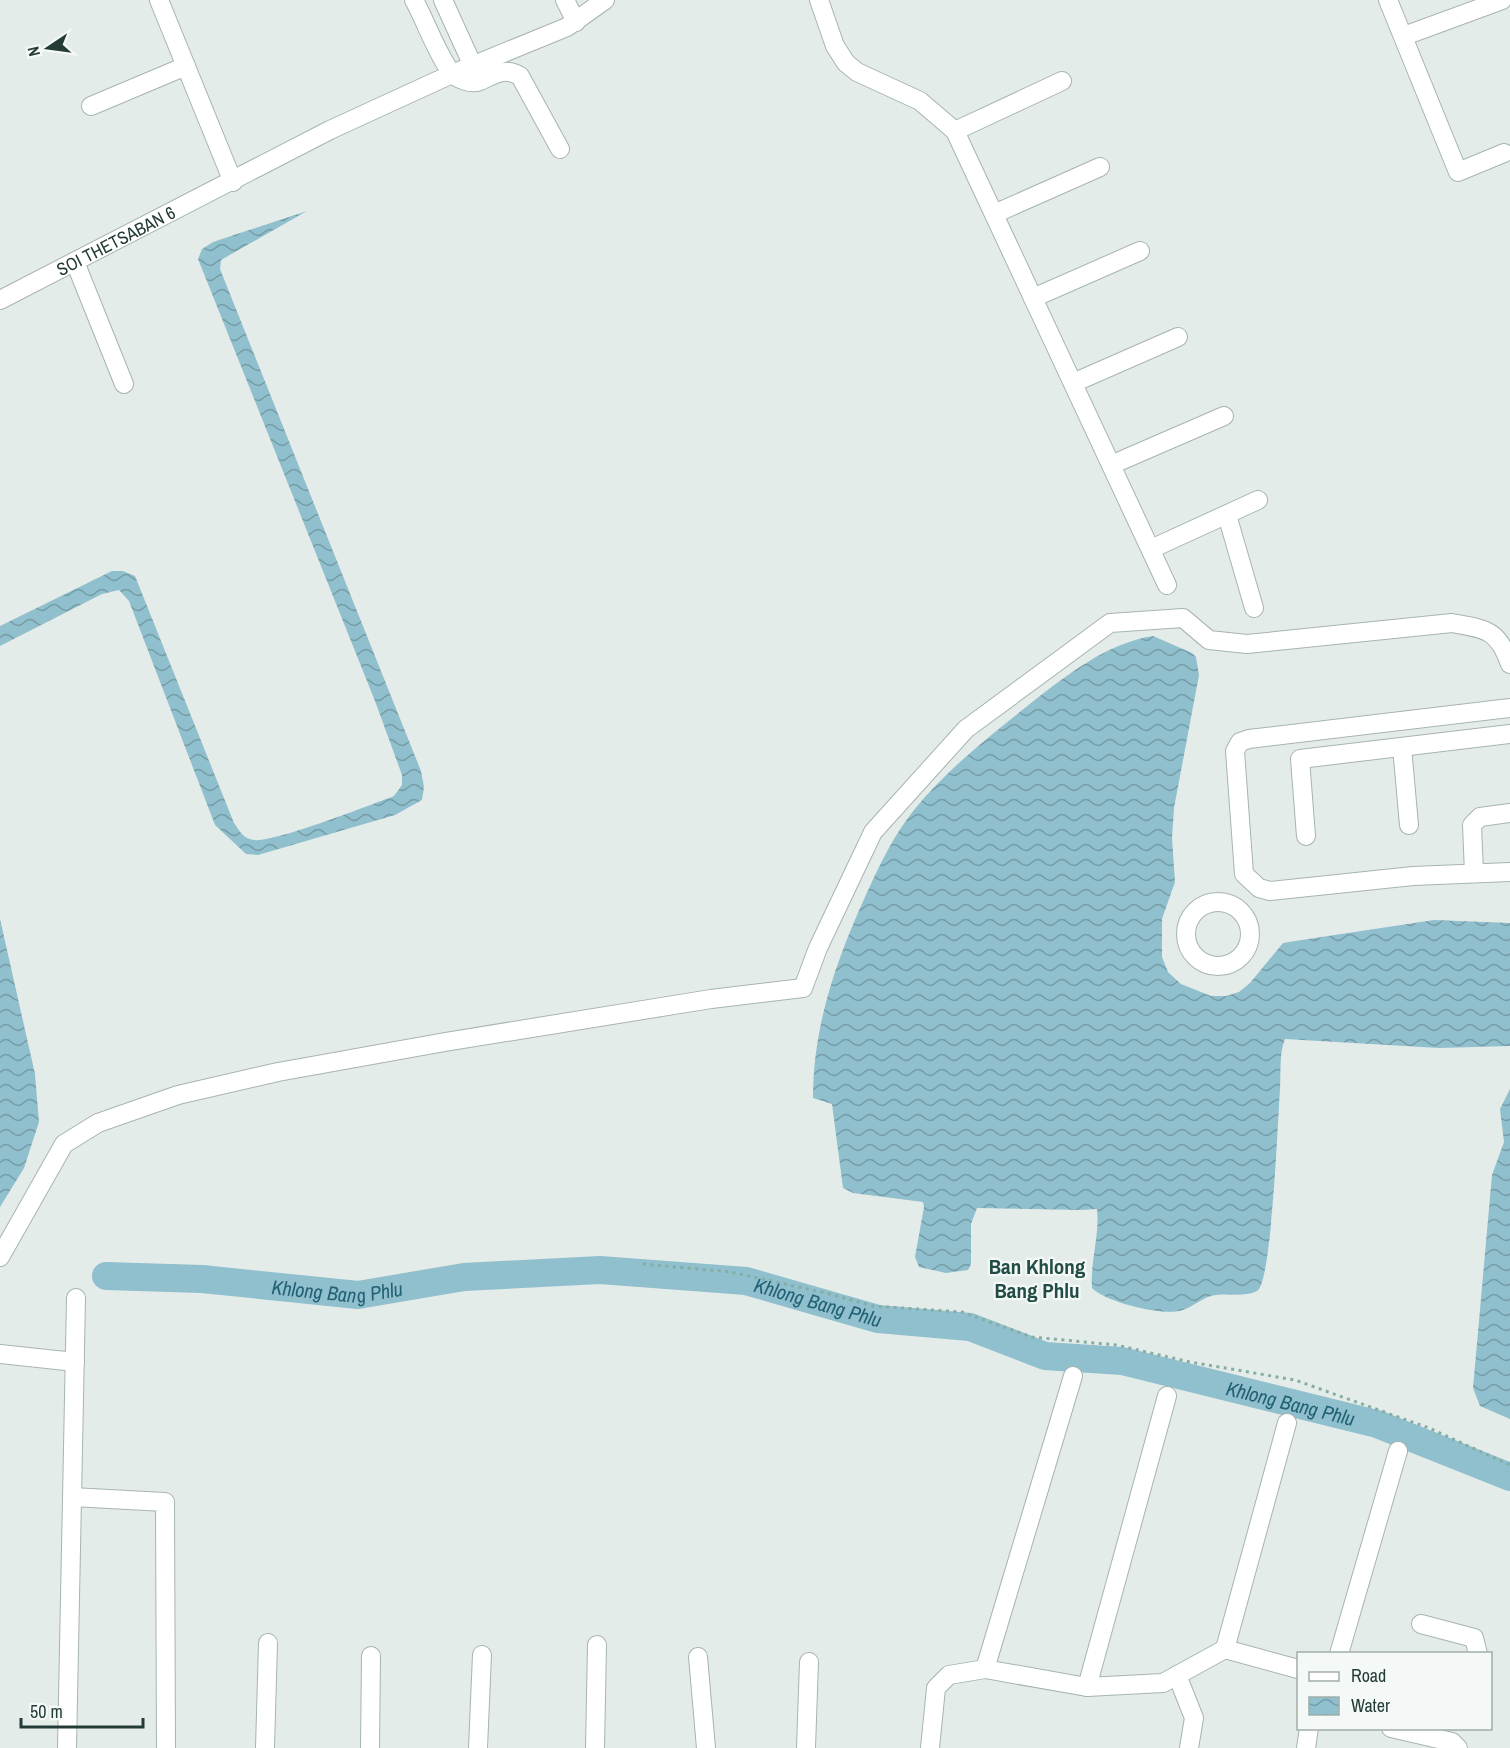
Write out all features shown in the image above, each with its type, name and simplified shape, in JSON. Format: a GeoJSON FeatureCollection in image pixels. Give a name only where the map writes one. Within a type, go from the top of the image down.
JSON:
{"type":"FeatureCollection","features":[{"type":"Feature","properties":{"kind":"street"},"geometry":{"type":"LineString","coordinates":[[159,0],[233,182]]}},
{"type":"Feature","properties":{"kind":"street"},"geometry":{"type":"LineString","coordinates":[[414,0],[452,74],[470,83],[478,82],[495,73],[511,71],[520,76],[560,149]]}},
{"type":"Feature","properties":{"kind":"street"},"geometry":{"type":"LineString","coordinates":[[443,0],[473,66]]}},
{"type":"Feature","properties":{"kind":"street"},"geometry":{"type":"LineString","coordinates":[[565,0],[576,22]]}},
{"type":"Feature","properties":{"kind":"street","name":"SOI THETSABAN 6"},"geometry":{"type":"LineString","coordinates":[[0,300],[233,182],[330,130],[452,74],[576,22],[605,0]]}},
{"type":"Feature","properties":{"kind":"street"},"geometry":{"type":"LineString","coordinates":[[819,0],[835,46],[846,63],[856,72],[920,101],[955,131],[1167,585]]}},
{"type":"Feature","properties":{"kind":"street"},"geometry":{"type":"LineString","coordinates":[[1388,0],[1458,172],[1504,153]]}},
{"type":"Feature","properties":{"kind":"street"},"geometry":{"type":"LineString","coordinates":[[1404,36],[1502,0]]}},
{"type":"Feature","properties":{"kind":"street"},"geometry":{"type":"LineString","coordinates":[[91,106],[186,66]]}},
{"type":"Feature","properties":{"kind":"street"},"geometry":{"type":"LineString","coordinates":[[955,131],[1062,81]]}},
{"type":"Feature","properties":{"kind":"street"},"geometry":{"type":"LineString","coordinates":[[994,214],[1100,167]]}},
{"type":"Feature","properties":{"kind":"street"},"geometry":{"type":"LineString","coordinates":[[1033,298],[1140,251]]}},
{"type":"Feature","properties":{"kind":"street"},"geometry":{"type":"LineString","coordinates":[[75,262],[124,384]]}},
{"type":"Feature","properties":{"kind":"street"},"geometry":{"type":"LineString","coordinates":[[1073,383],[1178,337]]}},
{"type":"Feature","properties":{"kind":"street"},"geometry":{"type":"LineString","coordinates":[[1112,465],[1224,416]]}},
{"type":"Feature","properties":{"kind":"street"},"geometry":{"type":"LineString","coordinates":[[1151,549],[1258,500]]}},
{"type":"Feature","properties":{"kind":"street"},"geometry":{"type":"LineString","coordinates":[[1227,515],[1254,608]]}},
{"type":"Feature","properties":{"kind":"street"},"geometry":{"type":"LineString","coordinates":[[0,1257],[64,1144],[98,1123],[178,1095],[278,1072],[445,1042],[711,999],[803,988],[818,948],[873,832],[966,729],[1110,623],[1183,618],[1209,640],[1247,644],[1452,623],[1485,629],[1502,644],[1510,664]]}},
{"type":"Feature","properties":{"kind":"street"},"geometry":{"type":"LineString","coordinates":[[1510,708],[1249,739],[1240,742],[1235,750],[1244,874],[1259,888],[1270,891],[1413,876],[1510,872]]}},
{"type":"Feature","properties":{"kind":"street"},"geometry":{"type":"LineString","coordinates":[[1306,836],[1300,759],[1510,734]]}},
{"type":"Feature","properties":{"kind":"street"},"geometry":{"type":"LineString","coordinates":[[1402,747],[1409,825]]}},
{"type":"Feature","properties":{"kind":"street"},"geometry":{"type":"LineString","coordinates":[[1474,873],[1472,825],[1480,817],[1510,813]]}},
{"type":"Feature","properties":{"kind":"street"},"geometry":{"type":"LineString","coordinates":[[1234,906],[1249,881]]}},
{"type":"Feature","properties":{"kind":"street"},"geometry":{"type":"LineString","coordinates":[[67,1748],[76,1298]]}},
{"type":"Feature","properties":{"kind":"street"},"geometry":{"type":"LineString","coordinates":[[0,1354],[75,1362]]}},
{"type":"Feature","properties":{"kind":"street"},"geometry":{"type":"LineString","coordinates":[[985,1669],[1073,1376]]}},
{"type":"Feature","properties":{"kind":"street"},"geometry":{"type":"LineString","coordinates":[[1087,1687],[1167,1396]]}},
{"type":"Feature","properties":{"kind":"street"},"geometry":{"type":"LineString","coordinates":[[1225,1649],[1287,1423]]}},
{"type":"Feature","properties":{"kind":"street"},"geometry":{"type":"LineString","coordinates":[[1339,1652],[1398,1451]]}},
{"type":"Feature","properties":{"kind":"street"},"geometry":{"type":"LineString","coordinates":[[72,1497],[165,1503],[166,1748]]}},
{"type":"Feature","properties":{"kind":"street"},"geometry":{"type":"LineString","coordinates":[[1422,1624],[1474,1638],[1478,1652]]}},
{"type":"Feature","properties":{"kind":"street"},"geometry":{"type":"LineString","coordinates":[[265,1748],[268,1642]]}},
{"type":"Feature","properties":{"kind":"street"},"geometry":{"type":"LineString","coordinates":[[595,1748],[597,1645]]}},
{"type":"Feature","properties":{"kind":"street"},"geometry":{"type":"LineString","coordinates":[[930,1748],[936,1688],[949,1675],[985,1669],[1087,1687],[1163,1683],[1225,1649],[1297,1668]]}},
{"type":"Feature","properties":{"kind":"street"},"geometry":{"type":"LineString","coordinates":[[370,1656],[370,1748]]}},
{"type":"Feature","properties":{"kind":"street"},"geometry":{"type":"LineString","coordinates":[[478,1748],[482,1656]]}},
{"type":"Feature","properties":{"kind":"street"},"geometry":{"type":"LineString","coordinates":[[698,1657],[706,1748]]}},
{"type":"Feature","properties":{"kind":"street"},"geometry":{"type":"LineString","coordinates":[[806,1748],[810,1662]]}},
{"type":"Feature","properties":{"kind":"street"},"geometry":{"type":"LineString","coordinates":[[1177,1675],[1194,1718],[1189,1748]]}},
{"type":"Feature","properties":{"kind":"street"},"geometry":{"type":"LineString","coordinates":[[1306,1748],[1310,1730]]}},
{"type":"Feature","properties":{"kind":"street"},"geometry":{"type":"LineString","coordinates":[[1403,1730],[1455,1739]]}},
{"type":"Feature","properties":{"kind":"path"},"geometry":{"type":"LineString","coordinates":[[643,1264],[731,1272],[873,1306],[962,1312],[1032,1337],[1116,1345],[1190,1362],[1295,1380],[1429,1428],[1510,1465]]}},
{"type":"Feature","properties":{"kind":"water"},"geometry":{"type":"Polygon","coordinates":[[[307,211],[221,260],[220,269],[421,771],[424,787],[422,800],[395,815],[258,855],[246,854],[215,825],[129,601],[119,590],[102,594],[0,646],[0,626],[112,571],[123,571],[135,576],[234,823],[244,836],[254,840],[281,836],[394,796],[402,785],[402,775],[375,701],[198,259],[202,249],[213,242],[307,211]]]}},
{"type":"Feature","properties":{"kind":"water"},"geometry":{"type":"Polygon","coordinates":[[[1153,636],[1192,653],[1196,657],[1199,675],[1174,808],[1172,838],[1175,882],[1162,919],[1162,957],[1168,972],[1181,984],[1211,996],[1226,996],[1239,992],[1250,983],[1283,943],[1434,920],[1510,923],[1510,1046],[1439,1048],[1285,1039],[1281,1057],[1270,1231],[1262,1281],[1257,1291],[1252,1293],[1211,1296],[1186,1309],[1174,1312],[1149,1310],[1121,1303],[1092,1288],[1097,1209],[977,1208],[971,1224],[971,1264],[968,1270],[946,1273],[919,1267],[915,1257],[923,1202],[853,1193],[843,1188],[832,1104],[813,1098],[817,1045],[828,994],[836,970],[854,921],[876,874],[906,820],[955,767],[1059,682],[1088,662],[1120,645],[1153,636]]]}},
{"type":"Feature","properties":{"kind":"water"},"geometry":{"type":"Polygon","coordinates":[[[0,919],[35,1074],[39,1122],[24,1168],[0,1207],[0,919]]]}},
{"type":"Feature","properties":{"kind":"water"},"geometry":{"type":"Polygon","coordinates":[[[1510,1089],[1510,1419],[1480,1406],[1473,1388],[1492,1175],[1504,1142],[1500,1109],[1510,1089]]]}},
{"type":"Feature","properties":{"kind":"waterway","name":"Khlong Bang Phlu"},"geometry":{"type":"LineString","coordinates":[[106,1276],[202,1279],[358,1295],[464,1277],[600,1270],[746,1281],[878,1319],[970,1327],[1045,1356],[1122,1361],[1377,1424],[1510,1477]]}},
{"type":"Feature","properties":{"kind":"district","name":"Ban Khlong Bang Phlu"},"geometry":{"type":"Point","coordinates":[1037,1278]}}]}
